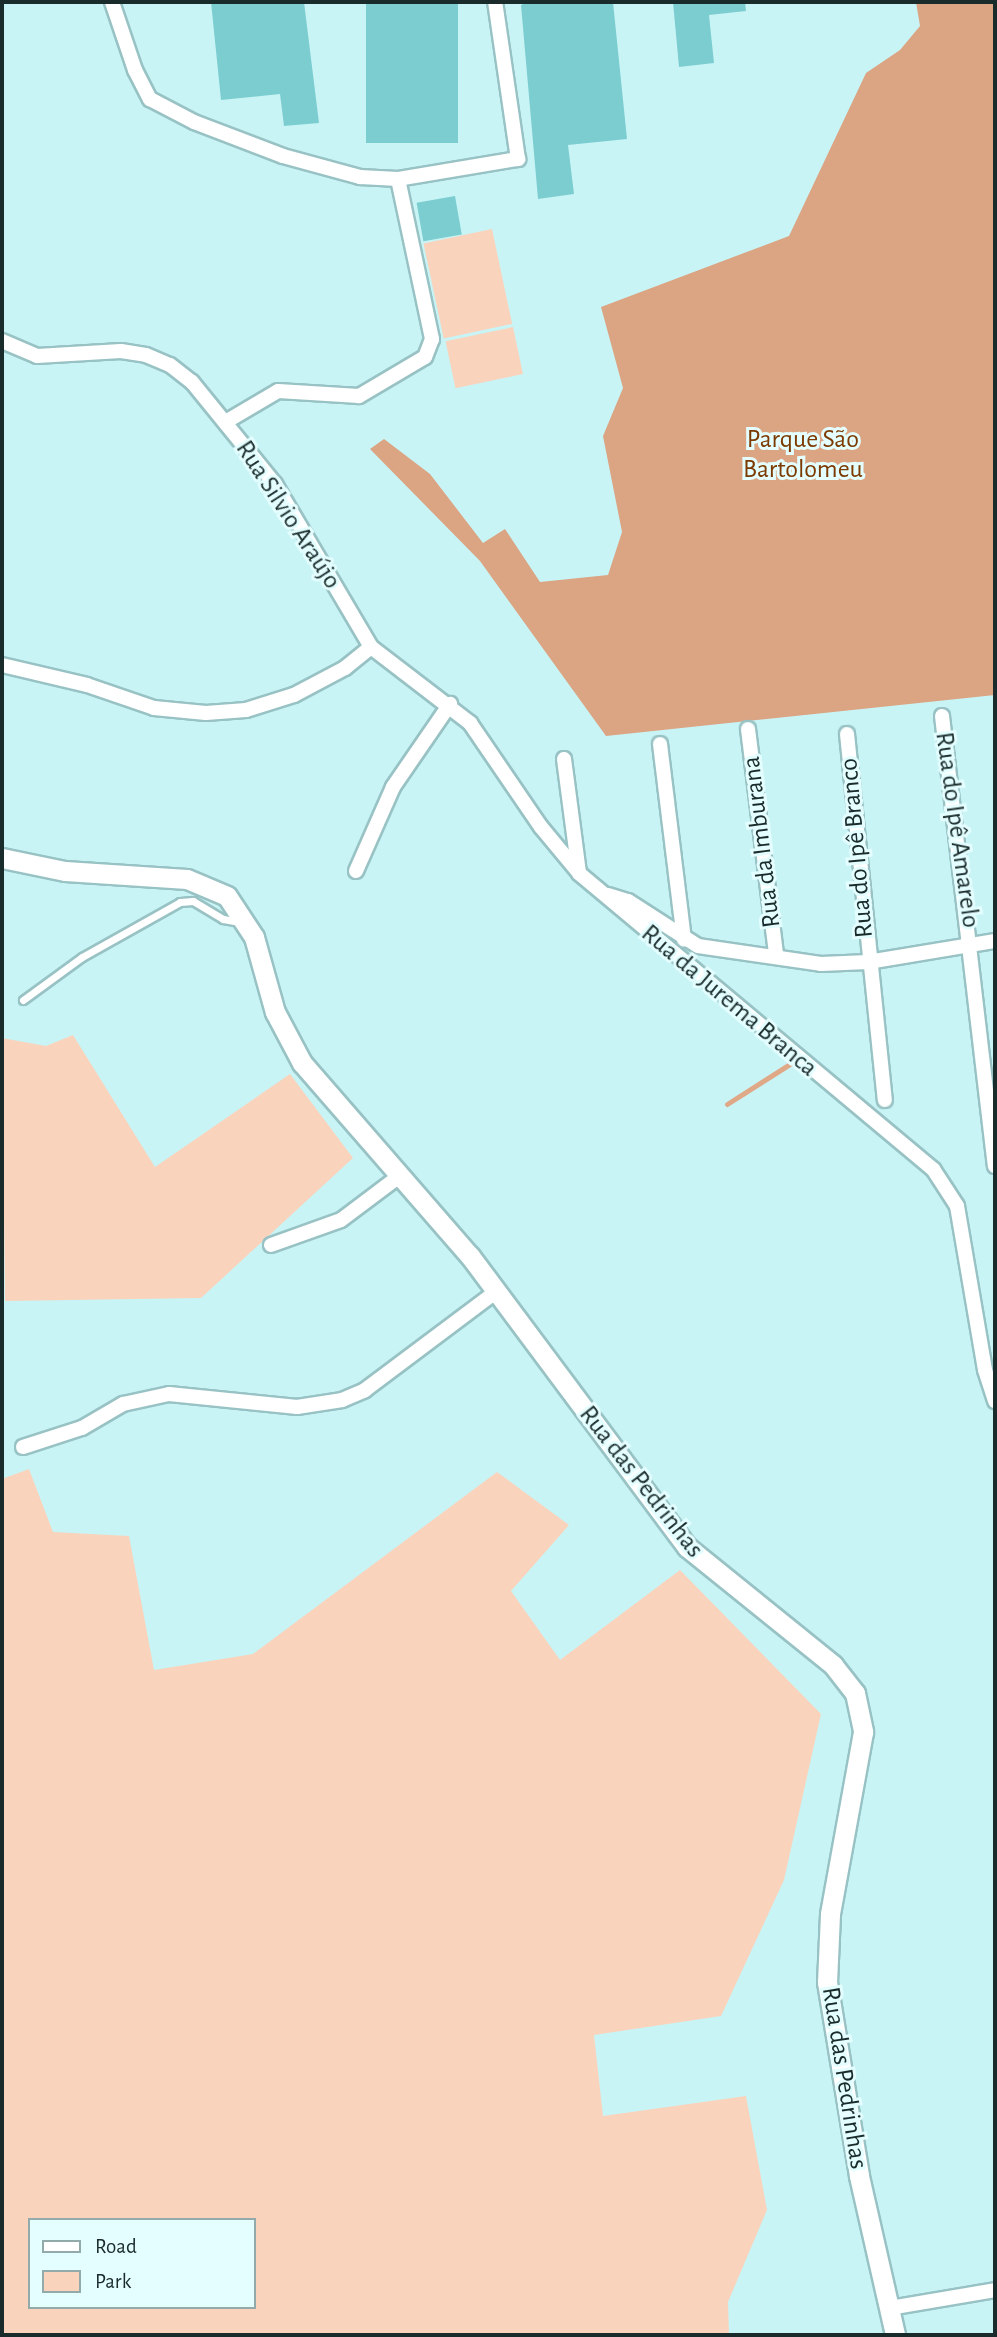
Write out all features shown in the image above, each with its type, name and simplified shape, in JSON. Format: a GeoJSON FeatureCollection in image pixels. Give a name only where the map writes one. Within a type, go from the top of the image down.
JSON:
{"type":"FeatureCollection","features":[{"type":"Feature","properties":{"kind":"main road","name":"Rua das Pedrinhas"},"geometry":{"type":"LineString","coordinates":[[2,858],[65,871],[205,884],[227,896],[247,922],[287,1040],[319,1084],[401,1175],[497,1291],[687,1547],[833,1665],[855,1693],[863,1732],[830,1914],[827,1982],[859,2176],[895,2335]]}},
{"type":"Feature","properties":{"kind":"street"},"geometry":{"type":"LineString","coordinates":[[112,2],[135,70],[150,99],[194,122],[283,156],[360,177],[398,178],[518,159],[495,2]]}},
{"type":"Feature","properties":{"kind":"street"},"geometry":{"type":"LineString","coordinates":[[227,421],[278,391],[359,396],[425,357],[432,340],[398,178]]}},
{"type":"Feature","properties":{"kind":"street","name":"Rua Silvio Araújo"},"geometry":{"type":"LineString","coordinates":[[2,341],[37,356],[121,351],[146,355],[170,365],[192,382],[227,421],[275,484],[371,647]]}},
{"type":"Feature","properties":{"kind":"street"},"geometry":{"type":"LineString","coordinates":[[2,665],[76,682],[154,708],[206,713],[246,709],[294,695],[345,668],[371,647]]}},
{"type":"Feature","properties":{"kind":"street","name":"Rua da Jurema Branca"},"geometry":{"type":"LineString","coordinates":[[371,647],[450,704],[483,740],[541,827],[580,874],[945,1183],[957,1206],[985,1370],[995,1401]]}},
{"type":"Feature","properties":{"kind":"street"},"geometry":{"type":"LineString","coordinates":[[356,871],[393,788],[450,704]]}},
{"type":"Feature","properties":{"kind":"street","name":"Rua do Ipê Amarelo"},"geometry":{"type":"LineString","coordinates":[[942,716],[972,945],[995,1166]]}},
{"type":"Feature","properties":{"kind":"street","name":"Rua da Imburana"},"geometry":{"type":"LineString","coordinates":[[748,729],[776,955]]}},
{"type":"Feature","properties":{"kind":"street","name":"Rua do Ipê Branco"},"geometry":{"type":"LineString","coordinates":[[847,734],[868,962],[886,1100]]}},
{"type":"Feature","properties":{"kind":"street"},"geometry":{"type":"LineString","coordinates":[[660,744],[684,940]]}},
{"type":"Feature","properties":{"kind":"street"},"geometry":{"type":"LineString","coordinates":[[564,759],[580,874]]}},
{"type":"Feature","properties":{"kind":"street"},"geometry":{"type":"LineString","coordinates":[[601,892],[628,901],[684,940],[698,946],[776,955],[821,964],[868,962],[995,941]]}},
{"type":"Feature","properties":{"kind":"street"},"geometry":{"type":"LineString","coordinates":[[271,1245],[341,1220],[401,1175]]}},
{"type":"Feature","properties":{"kind":"street"},"geometry":{"type":"LineString","coordinates":[[23,1447],[82,1428],[123,1404],[169,1394],[297,1407],[342,1400],[365,1390],[497,1291]]}},
{"type":"Feature","properties":{"kind":"street"},"geometry":{"type":"LineString","coordinates":[[890,2308],[995,2290]]}},
{"type":"Feature","properties":{"kind":"lane"},"geometry":{"type":"LineString","coordinates":[[23,1000],[82,957],[180,902],[193,901],[231,922],[247,922]]}},
{"type":"Feature","properties":{"kind":"green space","name":"Parque São Bartolomeu"},"geometry":{"type":"Polygon","coordinates":[[[916,2],[995,2],[995,695],[606,736],[480,561],[370,449],[384,439],[430,474],[483,543],[505,529],[540,582],[608,575],[622,532],[603,436],[623,388],[601,307],[789,236],[866,73],[900,50],[920,26],[916,2]]]}},
{"type":"Feature","properties":{"kind":"green space"},"geometry":{"type":"Polygon","coordinates":[[[492,229],[512,324],[444,338],[424,244],[492,229]]]}},
{"type":"Feature","properties":{"kind":"green space"},"geometry":{"type":"Polygon","coordinates":[[[513,327],[523,374],[455,388],[446,341],[513,327]]]}},
{"type":"Feature","properties":{"kind":"green space"},"geometry":{"type":"Polygon","coordinates":[[[73,1035],[155,1167],[290,1074],[353,1158],[201,1298],[5,1301],[2,1038],[46,1046],[73,1035]]]}},
{"type":"Feature","properties":{"kind":"green space"},"geometry":{"type":"Polygon","coordinates":[[[29,1469],[53,1532],[129,1536],[154,1670],[253,1654],[497,1472],[569,1525],[511,1591],[560,1660],[680,1570],[821,1714],[784,1880],[721,2016],[594,2035],[603,2116],[746,2096],[767,2210],[728,2302],[729,2335],[2,2335],[2,1479],[29,1469]]]}},
{"type":"Feature","properties":{"kind":"building"},"geometry":{"type":"Polygon","coordinates":[[[211,2],[304,2],[319,123],[284,126],[280,94],[221,100],[211,2]]]}},
{"type":"Feature","properties":{"kind":"building"},"geometry":{"type":"Polygon","coordinates":[[[366,2],[458,2],[458,143],[366,143],[366,2]]]}},
{"type":"Feature","properties":{"kind":"building"},"geometry":{"type":"Polygon","coordinates":[[[528,2],[613,2],[627,139],[568,145],[574,194],[538,199],[521,5],[528,2]]]}},
{"type":"Feature","properties":{"kind":"building"},"geometry":{"type":"Polygon","coordinates":[[[673,2],[745,2],[746,11],[709,15],[714,63],[679,67],[673,2]]]}},
{"type":"Feature","properties":{"kind":"building"},"geometry":{"type":"Polygon","coordinates":[[[455,196],[462,234],[423,241],[417,203],[455,196]]]}},
{"type":"Feature","properties":{"kind":"waterway"},"geometry":{"type":"LineString","coordinates":[[727,1104],[793,1062]]}}]}
